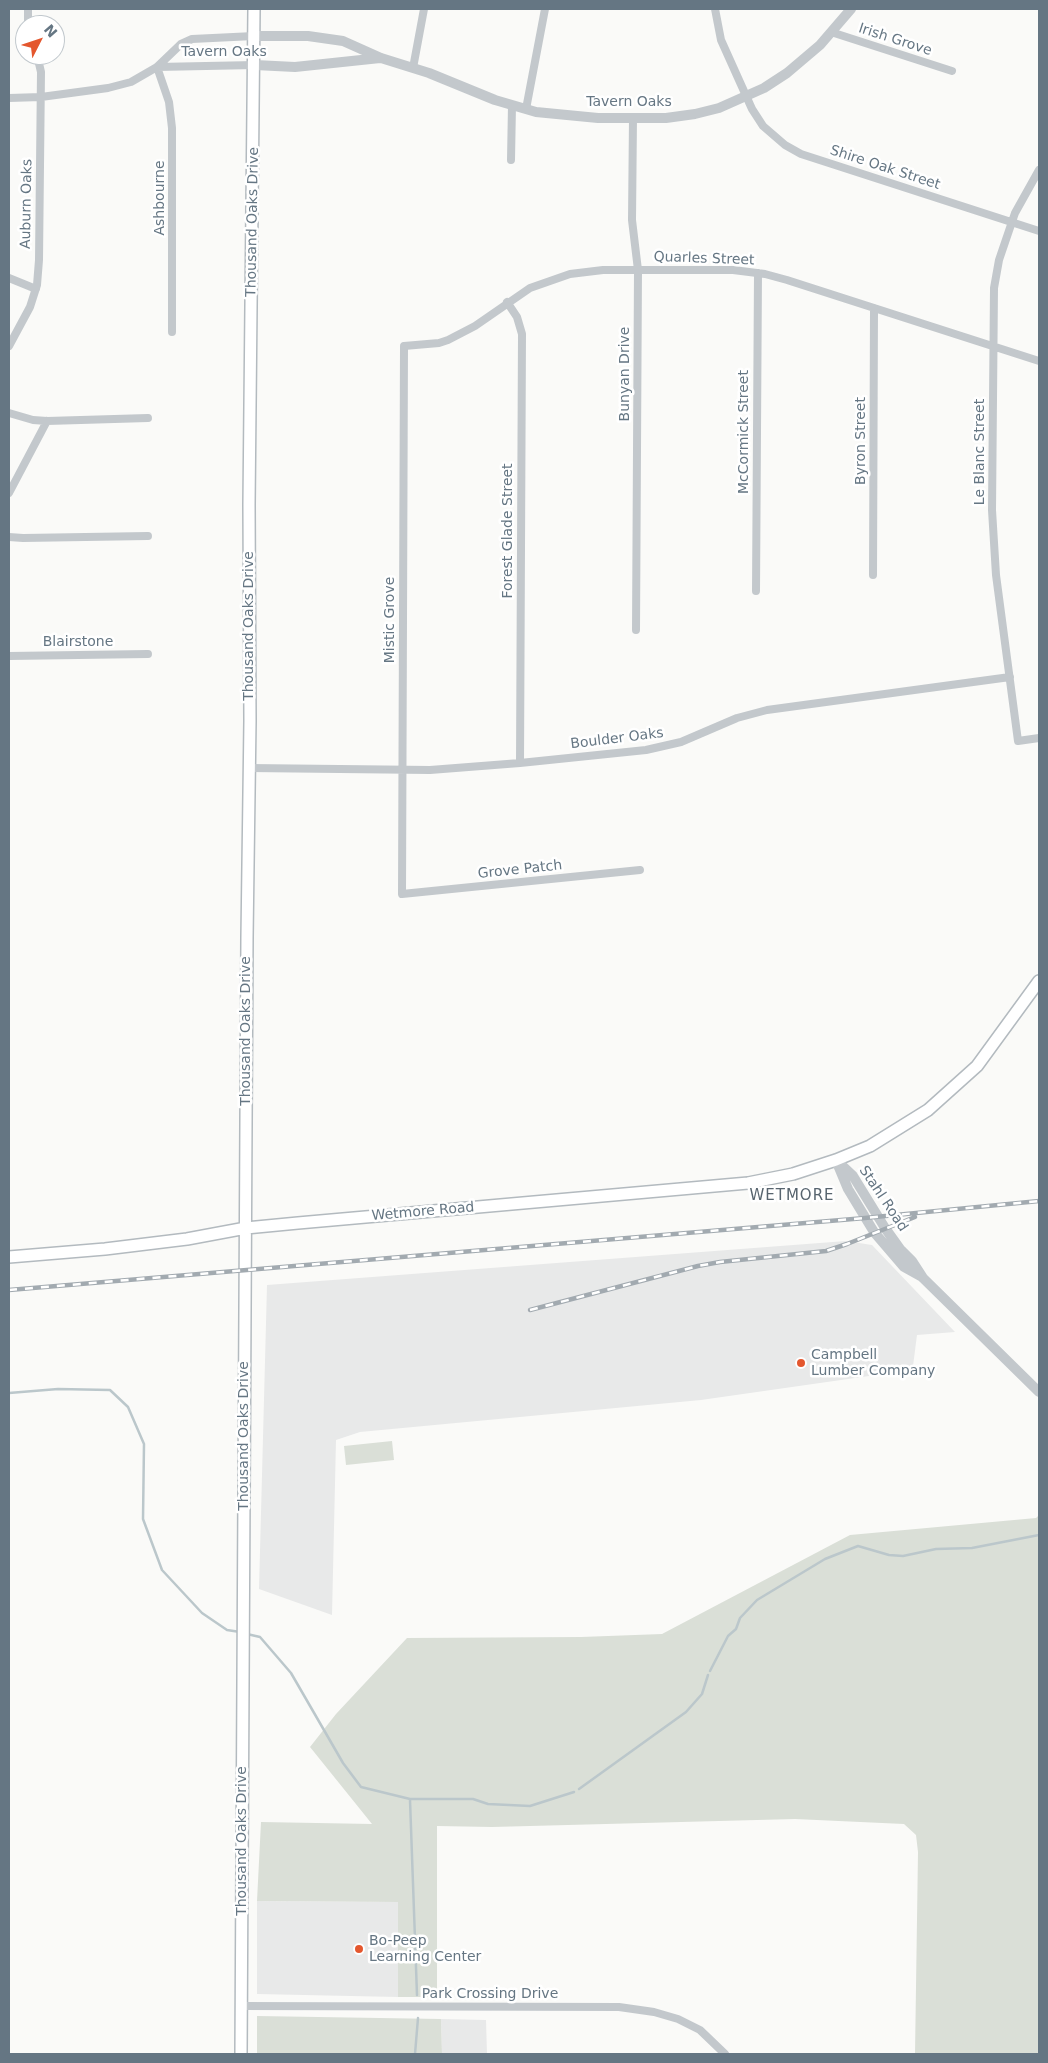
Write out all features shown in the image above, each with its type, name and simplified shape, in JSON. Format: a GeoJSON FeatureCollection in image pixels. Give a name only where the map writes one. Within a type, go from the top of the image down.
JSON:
{"type":"FeatureCollection","features":[{"type":"Feature","properties":{"kind":"main road","name":"Thousand Oaks Drive"},"geometry":{"type":"LineString","coordinates":[[241,2054],[249,504],[255,65],[254,9]]}},
{"type":"Feature","properties":{"kind":"main road","name":"Wetmore Road"},"geometry":{"type":"LineString","coordinates":[[9,1257],[105,1249],[246,1228],[748,1183],[792,1174],[836,1160],[870,1146],[908,1124],[953,1089],[977,1066],[1039,981]]}},
{"type":"Feature","properties":{"kind":"street"},"geometry":{"type":"LineString","coordinates":[[413,68],[424,9]]}},
{"type":"Feature","properties":{"kind":"street"},"geometry":{"type":"LineString","coordinates":[[526,109],[545,9]]}},
{"type":"Feature","properties":{"kind":"street","name":"Shire Oak Street"},"geometry":{"type":"LineString","coordinates":[[715,9],[721,40],[746,97],[763,126],[777,140],[793,150],[1039,231]]}},
{"type":"Feature","properties":{"kind":"street","name":"Tavern Oaks"},"geometry":{"type":"LineString","coordinates":[[9,98],[41,97],[108,88],[131,82],[157,67],[180,44],[192,39],[308,36],[343,41],[381,58],[429,72],[512,106],[536,112],[598,118],[666,118],[719,108],[746,97],[787,73],[831,32],[850,9]]}},
{"type":"Feature","properties":{"kind":"street","name":"Irish Grove"},"geometry":{"type":"LineString","coordinates":[[831,32],[952,71]]}},
{"type":"Feature","properties":{"kind":"street","name":"Tavern Oaks"},"geometry":{"type":"LineString","coordinates":[[157,67],[255,65],[295,67],[381,58]]}},
{"type":"Feature","properties":{"kind":"street","name":"Auburn Oaks"},"geometry":{"type":"LineString","coordinates":[[9,346],[30,308],[36,289],[39,260],[41,97],[39,65]]}},
{"type":"Feature","properties":{"kind":"street","name":"Ashbourne"},"geometry":{"type":"LineString","coordinates":[[157,67],[168,102],[172,128],[172,332]]}},
{"type":"Feature","properties":{"kind":"street"},"geometry":{"type":"LineString","coordinates":[[511,160],[512,106]]}},
{"type":"Feature","properties":{"kind":"street","name":"Bunyan Drive"},"geometry":{"type":"LineString","coordinates":[[633,118],[632,220],[638,270],[636,630]]}},
{"type":"Feature","properties":{"kind":"street","name":"Le Blanc Street"},"geometry":{"type":"LineString","coordinates":[[1039,170],[1012,222],[999,260],[994,288],[992,536],[1018,741],[1039,738]]}},
{"type":"Feature","properties":{"kind":"street","name":"Quarles Street"},"geometry":{"type":"LineString","coordinates":[[404,346],[439,343],[448,340],[475,326],[507,302],[530,288],[570,274],[603,270],[732,270],[758,273],[787,280],[1039,361]]}},
{"type":"Feature","properties":{"kind":"street","name":"McCormick Street"},"geometry":{"type":"LineString","coordinates":[[756,591],[758,273]]}},
{"type":"Feature","properties":{"kind":"street"},"geometry":{"type":"LineString","coordinates":[[9,278],[36,289]]}},
{"type":"Feature","properties":{"kind":"street","name":"Forest Glade Street"},"geometry":{"type":"LineString","coordinates":[[507,302],[517,318],[522,334],[520,763]]}},
{"type":"Feature","properties":{"kind":"street","name":"Byron Street"},"geometry":{"type":"LineString","coordinates":[[873,575],[874,308]]}},
{"type":"Feature","properties":{"kind":"street","name":"Mistic Grove"},"geometry":{"type":"LineString","coordinates":[[402,894],[404,346]]}},
{"type":"Feature","properties":{"kind":"street"},"geometry":{"type":"LineString","coordinates":[[9,412],[33,420],[47,421],[148,418]]}},
{"type":"Feature","properties":{"kind":"street"},"geometry":{"type":"LineString","coordinates":[[9,493],[47,421]]}},
{"type":"Feature","properties":{"kind":"street"},"geometry":{"type":"LineString","coordinates":[[9,536],[23,538],[148,536]]}},
{"type":"Feature","properties":{"kind":"street","name":"Blairstone"},"geometry":{"type":"LineString","coordinates":[[9,656],[148,654]]}},
{"type":"Feature","properties":{"kind":"street","name":"Boulder Oaks"},"geometry":{"type":"LineString","coordinates":[[249,768],[402,770],[520,763],[664,747],[736,718],[767,710],[798,704],[1010,677]]}},
{"type":"Feature","properties":{"kind":"street","name":"Grove Patch"},"geometry":{"type":"LineString","coordinates":[[402,894],[640,870]]}},
{"type":"Feature","properties":{"kind":"street","name":"Stahl Road"},"geometry":{"type":"LineString","coordinates":[[836,1160],[848,1189],[874,1232],[904,1267],[923,1278],[1039,1392]]}},
{"type":"Feature","properties":{"kind":"street","name":"Park Crossing Drive"},"geometry":{"type":"LineString","coordinates":[[241,2006],[619,2007],[654,2012],[678,2019],[700,2030],[725,2054]]}},
{"type":"Feature","properties":{"kind":"shaded area"},"geometry":{"type":"Polygon","coordinates":[[[846,1241],[872,1245],[955,1332],[917,1335],[913,1366],[890,1373],[701,1400],[360,1432],[336,1440],[332,1615],[259,1589],[267,1285],[846,1241]]]}},
{"type":"Feature","properties":{"kind":"shaded area"},"geometry":{"type":"Polygon","coordinates":[[[392,1441],[394,1460],[346,1465],[344,1446],[392,1441]]]}},
{"type":"Feature","properties":{"kind":"shaded area"},"geometry":{"type":"Polygon","coordinates":[[[1039,1515],[1039,2054],[915,2054],[918,1852],[916,1835],[904,1824],[795,1819],[492,1827],[437,1826],[437,1997],[398,1997],[398,1902],[257,1901],[261,1822],[372,1824],[310,1747],[336,1714],[407,1638],[581,1637],[662,1634],[850,1535],[1036,1518],[1039,1515]]]}},
{"type":"Feature","properties":{"kind":"shaded area"},"geometry":{"type":"Polygon","coordinates":[[[257,1901],[398,1902],[398,1997],[257,1994],[257,1901]]]}},
{"type":"Feature","properties":{"kind":"shaded area"},"geometry":{"type":"Polygon","coordinates":[[[257,2016],[441,2019],[442,2054],[257,2054],[257,2016]]]}},
{"type":"Feature","properties":{"kind":"shaded area"},"geometry":{"type":"Polygon","coordinates":[[[441,2019],[486,2020],[487,2054],[442,2054],[441,2019]]]}},
{"type":"Feature","properties":{"kind":"waterway"},"geometry":{"type":"LineString","coordinates":[[9,1393],[58,1389],[110,1390],[128,1407],[144,1444],[143,1519],[162,1570],[202,1613],[227,1630],[240,1632]]}},
{"type":"Feature","properties":{"kind":"waterway"},"geometry":{"type":"LineString","coordinates":[[710,1671],[728,1636],[736,1629],[740,1618],[757,1600],[825,1559],[858,1546],[889,1555],[903,1556],[936,1549],[972,1548],[1039,1535]]}},
{"type":"Feature","properties":{"kind":"waterway"},"geometry":{"type":"LineString","coordinates":[[247,1634],[260,1637],[291,1673],[343,1763],[361,1787],[410,1799],[473,1799],[488,1804],[530,1806],[574,1792]]}},
{"type":"Feature","properties":{"kind":"waterway"},"geometry":{"type":"LineString","coordinates":[[579,1789],[686,1712],[702,1694],[708,1675]]}},
{"type":"Feature","properties":{"kind":"waterway"},"geometry":{"type":"LineString","coordinates":[[410,1800],[417,1995]]}},
{"type":"Feature","properties":{"kind":"waterway"},"geometry":{"type":"LineString","coordinates":[[415,2054],[418,2018]]}},
{"type":"Feature","properties":{"kind":"railway"},"geometry":{"type":"LineString","coordinates":[[9,1290],[865,1218],[1039,1201]]}},
{"type":"Feature","properties":{"kind":"railway"},"geometry":{"type":"LineString","coordinates":[[530,1310],[698,1266],[826,1251],[915,1217]]}},
{"type":"Feature","properties":{"kind":"place","name":"Campbell Lumber Company"},"geometry":{"type":"Point","coordinates":[801,1363]}},
{"type":"Feature","properties":{"kind":"place","name":"Bo-Peep Learning Center"},"geometry":{"type":"Point","coordinates":[359,1949]}},
{"type":"Feature","properties":{"kind":"district","name":"WETMORE"},"geometry":{"type":"Point","coordinates":[792,1196]}}]}
